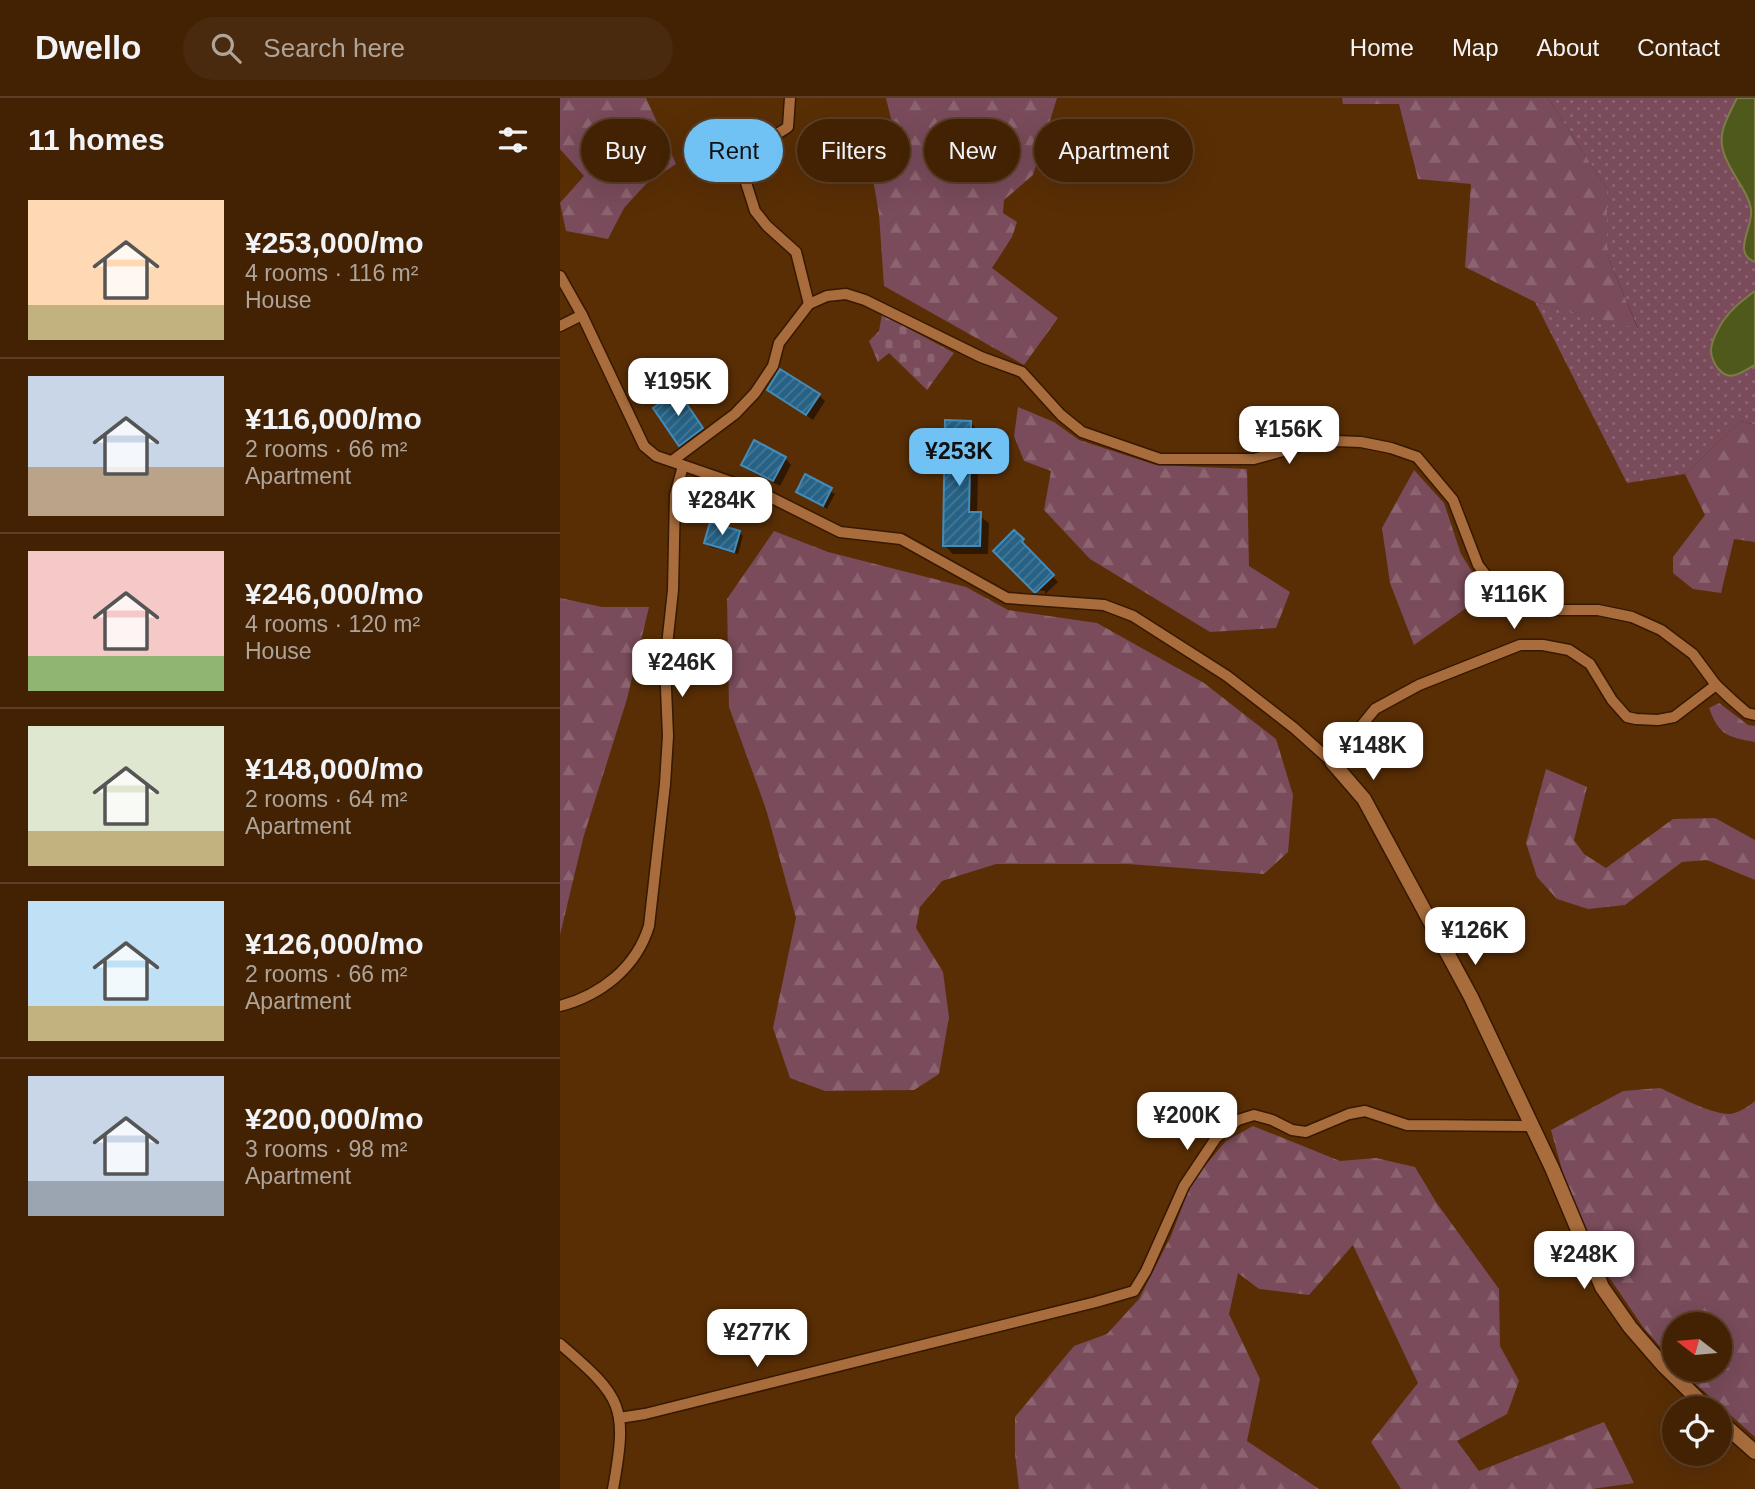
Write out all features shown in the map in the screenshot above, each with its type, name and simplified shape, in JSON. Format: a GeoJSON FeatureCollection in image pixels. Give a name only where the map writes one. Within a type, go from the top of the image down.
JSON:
{"type":"FeatureCollection","features":[{"type":"Feature","properties":{"kind":"street"},"geometry":{"type":"LineString","coordinates":[[790,98],[788,127],[761,141],[747,153],[741,167],[755,211],[767,226],[796,252],[808,304]]}},
{"type":"Feature","properties":{"kind":"street"},"geometry":{"type":"LineString","coordinates":[[560,276],[582,315],[644,446],[656,456],[760,492],[840,532],[901,539],[1007,598],[1104,605],[1133,616],[1227,676],[1294,728],[1332,762],[1364,799],[1471,998],[1602,1287],[1630,1327],[1695,1396]]}},
{"type":"Feature","properties":{"kind":"street"},"geometry":{"type":"LineString","coordinates":[[560,1006],[592,995],[611,983],[636,955],[649,926],[665,784],[668,736],[665,664],[673,590],[678,464],[755,393],[773,366],[779,343],[808,304],[827,296],[846,294],[865,300],[981,357],[1022,372],[1061,415],[1082,432],[1160,459],[1254,459],[1308,444],[1335,441],[1361,442],[1417,457],[1453,500],[1478,565],[1494,585],[1528,604],[1553,610],[1598,610],[1632,617],[1661,630],[1693,654],[1716,685],[1747,713],[1755,715]]}},
{"type":"Feature","properties":{"kind":"street"},"geometry":{"type":"LineString","coordinates":[[560,326],[582,315]]}},
{"type":"Feature","properties":{"kind":"street"},"geometry":{"type":"LineString","coordinates":[[1332,762],[1375,709],[1419,685],[1520,645],[1543,645],[1569,650],[1590,664],[1612,700],[1627,717],[1636,719],[1658,720],[1674,717],[1716,685]]}},
{"type":"Feature","properties":{"kind":"street"},"geometry":{"type":"LineString","coordinates":[[619,1418],[645,1414],[1096,1303],[1134,1291],[1146,1271],[1184,1186],[1216,1138],[1238,1119],[1254,1115],[1292,1130],[1306,1132],[1349,1114],[1365,1111],[1407,1125],[1531,1126]]}},
{"type":"Feature","properties":{"kind":"street"},"geometry":{"type":"LineString","coordinates":[[560,1344],[597,1376],[613,1395],[619,1418],[621,1443],[613,1489]]}},
{"type":"Feature","properties":{"kind":"street"},"geometry":{"type":"LineString","coordinates":[[1732,1432],[1755,1452]]}},
{"type":"Feature","properties":{"kind":"green space"},"geometry":{"type":"Polygon","coordinates":[[[560,98],[646,98],[656,119],[581,119],[581,173],[560,149],[560,98]]]}},
{"type":"Feature","properties":{"kind":"green space"},"geometry":{"type":"Polygon","coordinates":[[[886,98],[1057,98],[1050,119],[1034,119],[1034,172],[1004,200],[1003,213],[1017,222],[1012,237],[992,268],[1058,318],[1024,365],[884,286],[879,214],[873,182],[910,182],[910,119],[891,119],[886,98]]]}},
{"type":"Feature","properties":{"kind":"green space"},"geometry":{"type":"Polygon","coordinates":[[[1342,98],[1548,98],[1607,189],[1607,255],[1638,329],[1535,302],[1465,267],[1471,184],[1418,179],[1399,104],[1343,104],[1342,98]]]}},
{"type":"Feature","properties":{"kind":"green space"},"geometry":{"type":"Polygon","coordinates":[[[1548,98],[1755,98],[1755,425],[1741,421],[1685,474],[1627,483],[1535,302],[1638,328],[1607,255],[1607,189],[1548,98]]]}},
{"type":"Feature","properties":{"kind":"green space"},"geometry":{"type":"Polygon","coordinates":[[[670,151],[676,164],[670,168],[670,151]]]}},
{"type":"Feature","properties":{"kind":"green space"},"geometry":{"type":"Polygon","coordinates":[[[581,179],[581,182],[649,182],[624,208],[608,239],[566,231],[560,203],[581,179]]]}},
{"type":"Feature","properties":{"kind":"green space"},"geometry":{"type":"Polygon","coordinates":[[[882,314],[954,353],[927,390],[889,353],[878,362],[869,341],[879,331],[882,314]]]}},
{"type":"Feature","properties":{"kind":"green space"},"geometry":{"type":"Polygon","coordinates":[[[1018,407],[1054,422],[1079,440],[1156,465],[1247,469],[1249,566],[1290,592],[1276,628],[1210,632],[1090,559],[1044,510],[1051,471],[1024,461],[1014,436],[1018,407]]]}},
{"type":"Feature","properties":{"kind":"green space"},"geometry":{"type":"Polygon","coordinates":[[[1741,421],[1755,425],[1755,542],[1734,539],[1721,593],[1693,589],[1673,573],[1673,557],[1705,515],[1685,474],[1741,421]]]}},
{"type":"Feature","properties":{"kind":"green space"},"geometry":{"type":"Polygon","coordinates":[[[1414,470],[1444,503],[1461,554],[1486,594],[1414,645],[1390,583],[1382,528],[1414,470]]]}},
{"type":"Feature","properties":{"kind":"green space"},"geometry":{"type":"Polygon","coordinates":[[[774,531],[828,552],[966,587],[1008,610],[1097,623],[1204,683],[1276,739],[1293,795],[1288,852],[1264,874],[1128,864],[996,864],[942,881],[920,907],[916,928],[943,972],[949,1017],[939,1074],[914,1090],[825,1091],[790,1078],[773,1028],[796,918],[766,809],[729,707],[727,599],[774,531]]]}},
{"type":"Feature","properties":{"kind":"green space"},"geometry":{"type":"Polygon","coordinates":[[[560,598],[602,607],[649,607],[627,699],[584,835],[560,935],[560,598]]]}},
{"type":"Feature","properties":{"kind":"green space"},"geometry":{"type":"Polygon","coordinates":[[[1719,703],[1748,725],[1755,726],[1755,742],[1731,736],[1716,724],[1709,708],[1719,703]]]}},
{"type":"Feature","properties":{"kind":"green space"},"geometry":{"type":"Polygon","coordinates":[[[1546,769],[1587,787],[1574,840],[1584,854],[1606,868],[1673,819],[1715,818],[1755,840],[1755,880],[1707,860],[1682,862],[1625,905],[1588,909],[1557,899],[1537,877],[1526,843],[1546,769]]]}},
{"type":"Feature","properties":{"kind":"green space"},"geometry":{"type":"Polygon","coordinates":[[[1660,1088],[1694,1104],[1730,1114],[1755,1101],[1755,1437],[1732,1416],[1732,1396],[1709,1396],[1693,1382],[1732,1382],[1732,1312],[1662,1312],[1662,1349],[1643,1327],[1609,1277],[1569,1195],[1551,1130],[1623,1091],[1660,1088]]]}},
{"type":"Feature","properties":{"kind":"green space"},"geometry":{"type":"Polygon","coordinates":[[[1253,1126],[1340,1161],[1376,1158],[1415,1167],[1436,1202],[1499,1289],[1500,1346],[1519,1381],[1507,1414],[1457,1441],[1479,1471],[1604,1422],[1634,1483],[1592,1489],[1401,1489],[1371,1442],[1418,1383],[1353,1245],[1309,1295],[1259,1289],[1238,1273],[1229,1314],[1260,1379],[1247,1441],[1319,1489],[1019,1489],[1015,1417],[1074,1346],[1107,1334],[1139,1299],[1171,1236],[1192,1181],[1226,1141],[1253,1126]]]}},
{"type":"Feature","properties":{"kind":"shaded area"},"geometry":{"type":"Polygon","coordinates":[[[1737,98],[1755,98],[1755,262],[1748,258],[1744,246],[1751,216],[1750,205],[1722,147],[1723,130],[1737,98]]]}},
{"type":"Feature","properties":{"kind":"shaded area"},"geometry":{"type":"Polygon","coordinates":[[[1755,291],[1755,365],[1735,375],[1726,375],[1718,369],[1713,360],[1713,340],[1726,316],[1755,291]]]}},
{"type":"Feature","properties":{"kind":"building"},"geometry":{"type":"Polygon","coordinates":[[[780,369],[820,394],[806,415],[767,390],[780,369]]]}},
{"type":"Feature","properties":{"kind":"building"},"geometry":{"type":"Polygon","coordinates":[[[678,391],[703,428],[679,446],[653,408],[678,391]]]}},
{"type":"Feature","properties":{"kind":"building"},"geometry":{"type":"Polygon","coordinates":[[[945,420],[971,421],[969,512],[981,512],[980,546],[943,546],[945,420]]]}},
{"type":"Feature","properties":{"kind":"building"},"geometry":{"type":"Polygon","coordinates":[[[754,440],[786,457],[773,481],[741,465],[754,440]]]}},
{"type":"Feature","properties":{"kind":"building"},"geometry":{"type":"Polygon","coordinates":[[[805,474],[832,488],[823,506],[796,492],[805,474]]]}},
{"type":"Feature","properties":{"kind":"building"},"geometry":{"type":"Polygon","coordinates":[[[710,522],[740,531],[734,552],[704,543],[710,522]]]}},
{"type":"Feature","properties":{"kind":"building"},"geometry":{"type":"Polygon","coordinates":[[[1014,530],[1054,575],[1036,592],[993,551],[1014,530]]]}}]}
